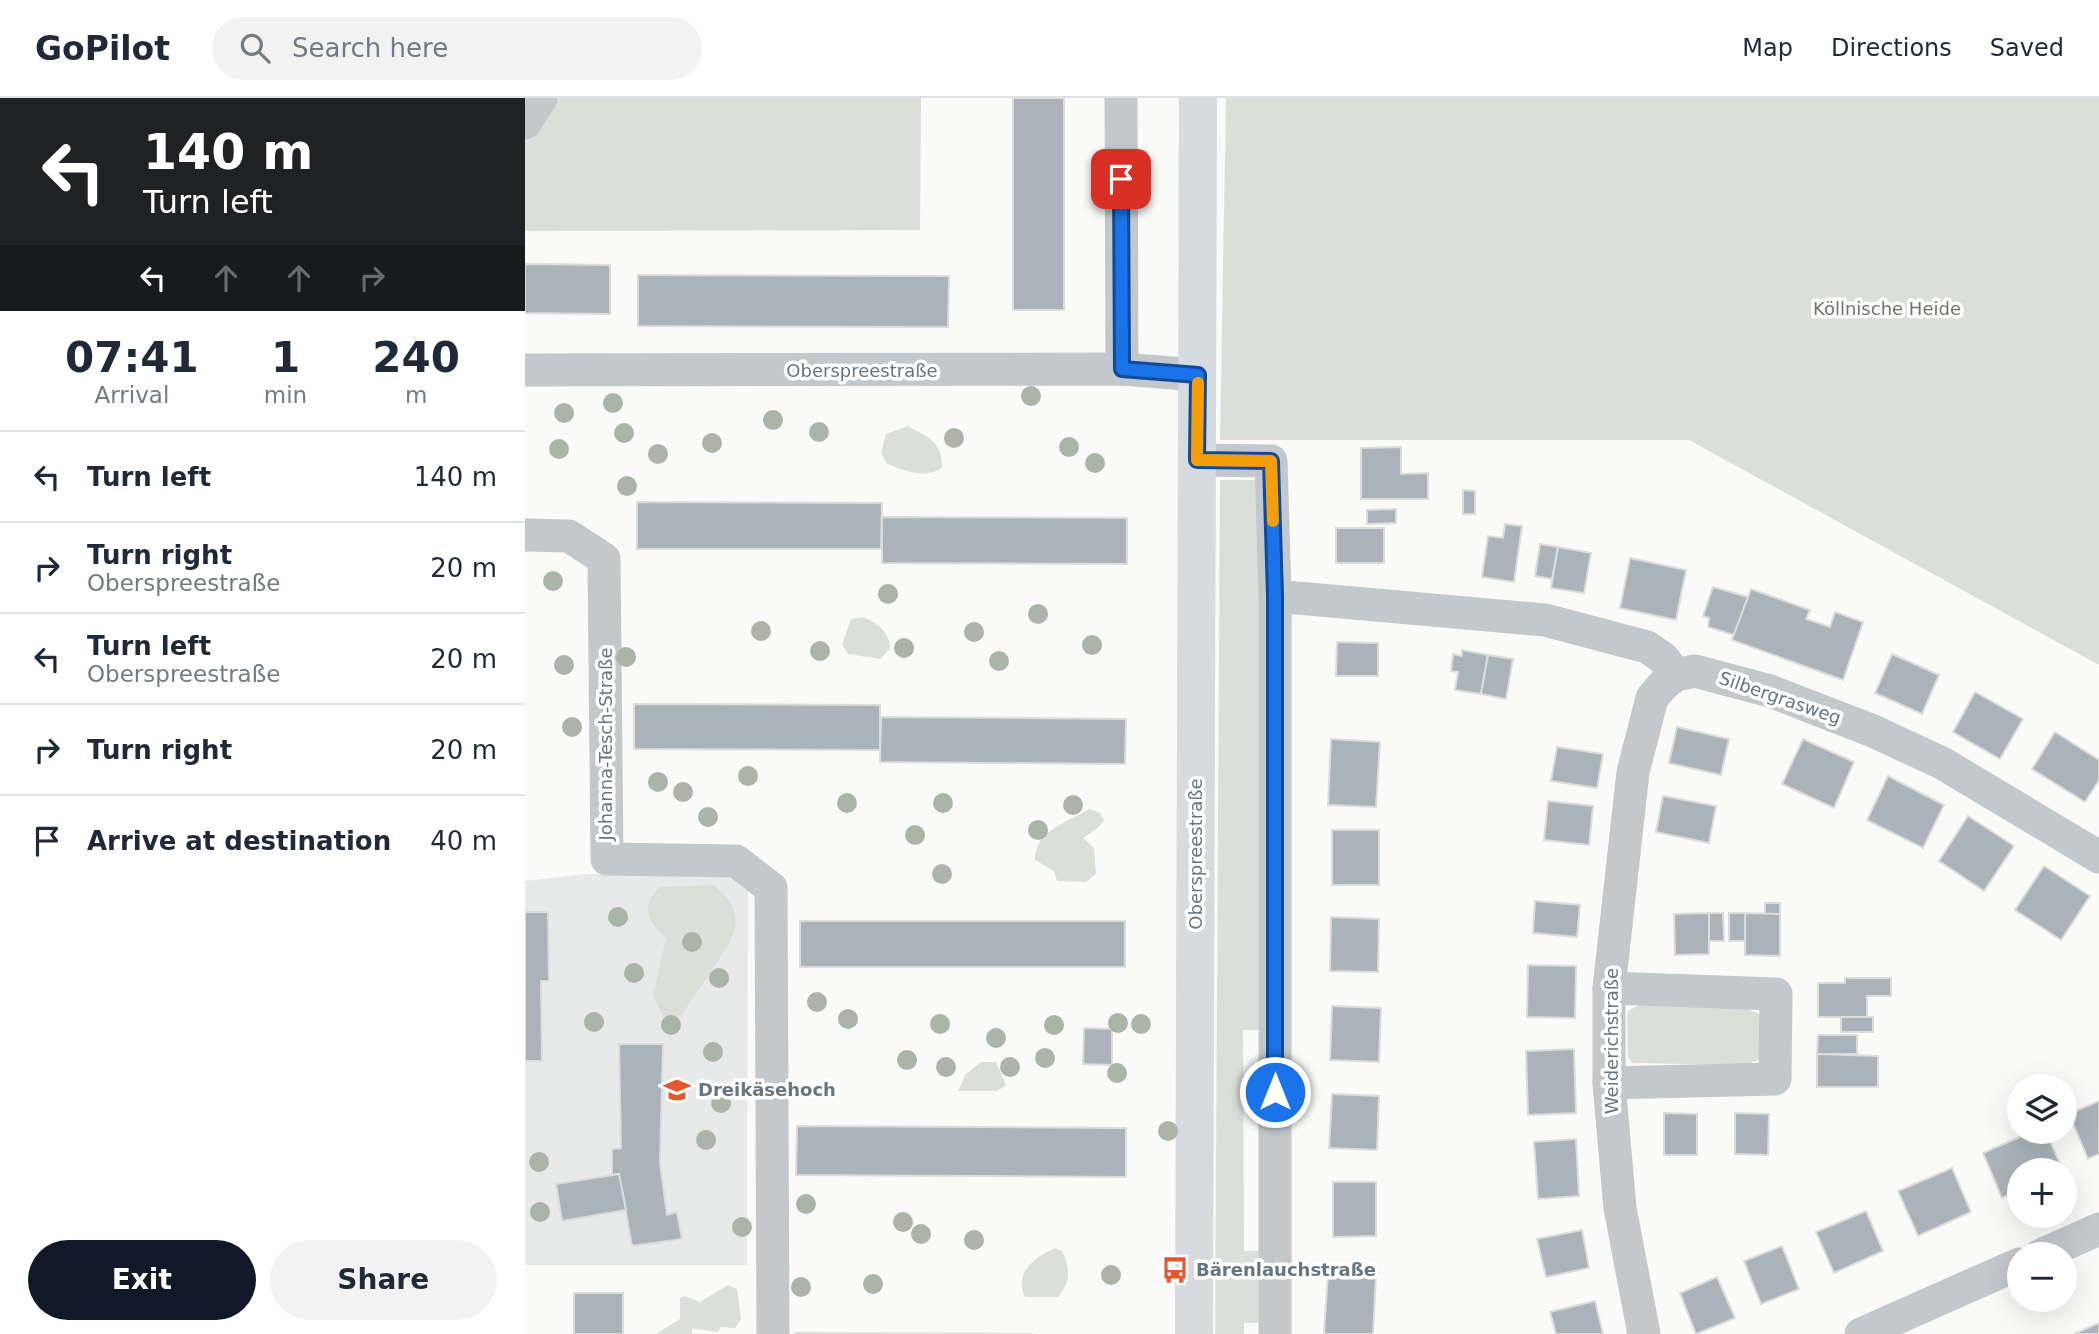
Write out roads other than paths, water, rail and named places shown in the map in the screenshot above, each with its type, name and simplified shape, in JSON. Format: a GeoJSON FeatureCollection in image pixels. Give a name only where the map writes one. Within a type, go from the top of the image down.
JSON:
{"type":"FeatureCollection","features":[{"type":"Feature","properties":{"kind":"main road","name":"Oberspreestraße"},"geometry":{"type":"LineString","coordinates":[[1194,1334],[1198,98]]}},
{"type":"Feature","properties":{"kind":"street"},"geometry":{"type":"LineString","coordinates":[[525,123],[541,98]]}},
{"type":"Feature","properties":{"kind":"street"},"geometry":{"type":"LineString","coordinates":[[1121,98],[1122,369]]}},
{"type":"Feature","properties":{"kind":"street","name":"Oberspreestraße"},"geometry":{"type":"LineString","coordinates":[[525,370],[1122,369],[1198,375]]}},
{"type":"Feature","properties":{"kind":"street"},"geometry":{"type":"LineString","coordinates":[[1197,460],[1271,461],[1275,596],[1275,1334]]}},
{"type":"Feature","properties":{"kind":"street","name":"Johanna-Tesch-Straße"},"geometry":{"type":"LineString","coordinates":[[525,535],[569,536],[604,559],[607,859],[736,861],[771,888],[773,1334]]}},
{"type":"Feature","properties":{"kind":"street"},"geometry":{"type":"LineString","coordinates":[[1275,596],[1545,620],[1647,648],[1663,658],[1676,675]]}},
{"type":"Feature","properties":{"kind":"street","name":"Silbergrasweg"},"geometry":{"type":"LineString","coordinates":[[1676,675],[1695,671],[1770,691],[1873,731],[1942,764],[2099,857]]}},
{"type":"Feature","properties":{"kind":"street","name":"Weiderichstraße"},"geometry":{"type":"LineString","coordinates":[[1644,1334],[1620,1208],[1609,1083],[1609,988],[1637,750],[1652,698],[1676,675]]}},
{"type":"Feature","properties":{"kind":"street"},"geometry":{"type":"LineString","coordinates":[[1609,988],[1776,994],[1775,1079],[1609,1083]]}},
{"type":"Feature","properties":{"kind":"street"},"geometry":{"type":"LineString","coordinates":[[2070,1242],[2099,1229]]}},
{"type":"Feature","properties":{"kind":"street"},"geometry":{"type":"LineString","coordinates":[[1861,1334],[2007,1269]]}},
{"type":"Feature","properties":{"kind":"place","name":"Dreikäsehoch"},"geometry":{"type":"Point","coordinates":[677,1090]}},
{"type":"Feature","properties":{"kind":"place","name":"Bärenlauchstraße"},"geometry":{"type":"Point","coordinates":[1175,1270]}},
{"type":"Feature","properties":{"kind":"park label","name":"Köllnische Heide"},"geometry":{"type":"Point","coordinates":[1887,309]}}]}
